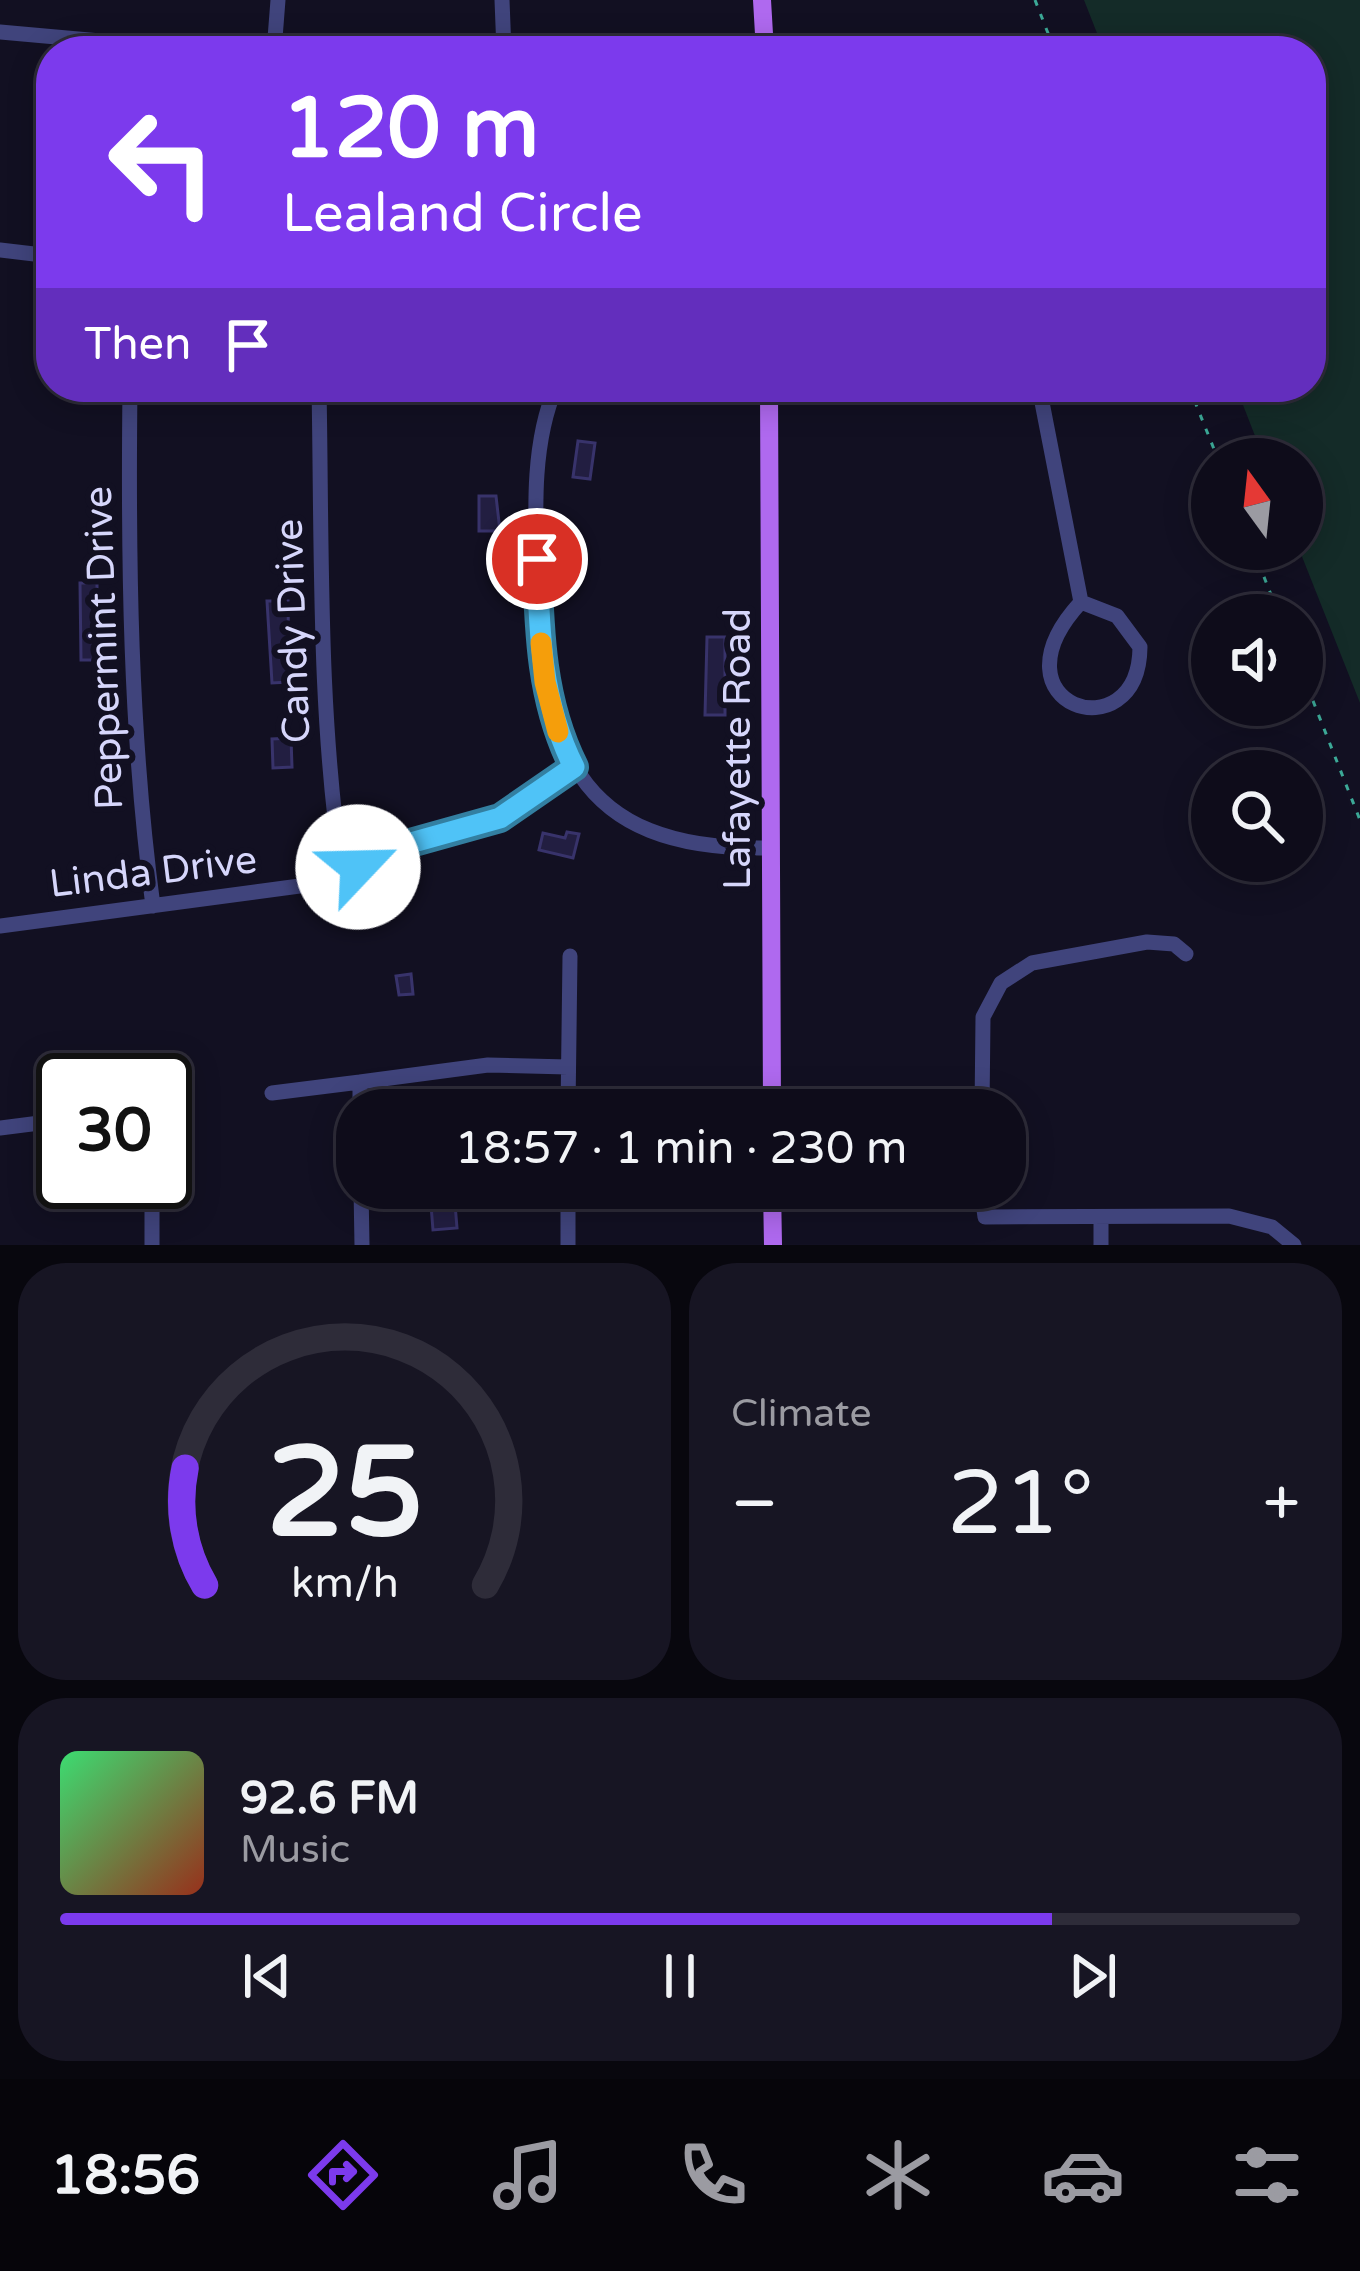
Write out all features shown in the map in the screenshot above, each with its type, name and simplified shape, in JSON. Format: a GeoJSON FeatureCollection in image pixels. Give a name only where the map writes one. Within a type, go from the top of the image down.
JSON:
{"type":"FeatureCollection","features":[{"type":"Feature","properties":{"kind":"main road"},"geometry":{"type":"LineString","coordinates":[[762,0],[764,36]]}},
{"type":"Feature","properties":{"kind":"main road","name":"Lafayette Road"},"geometry":{"type":"LineString","coordinates":[[769,402],[772,1089]]}},
{"type":"Feature","properties":{"kind":"main road"},"geometry":{"type":"LineString","coordinates":[[772,1209],[773,1245]]}},
{"type":"Feature","properties":{"kind":"street"},"geometry":{"type":"LineString","coordinates":[[275,36],[278,0]]}},
{"type":"Feature","properties":{"kind":"street"},"geometry":{"type":"LineString","coordinates":[[502,0],[503,36]]}},
{"type":"Feature","properties":{"kind":"street"},"geometry":{"type":"LineString","coordinates":[[0,32],[45,36]]}},
{"type":"Feature","properties":{"kind":"street"},"geometry":{"type":"LineString","coordinates":[[0,250],[36,254]]}},
{"type":"Feature","properties":{"kind":"street","name":"Peppermint Drive"},"geometry":{"type":"LineString","coordinates":[[130,402],[133,694],[153,906]]}},
{"type":"Feature","properties":{"kind":"street","name":"Candy Drive"},"geometry":{"type":"LineString","coordinates":[[319,402],[324,673],[342,872]]}},
{"type":"Feature","properties":{"kind":"street"},"geometry":{"type":"LineString","coordinates":[[552,402],[540,454],[538,595],[551,709],[574,767],[607,806],[645,830],[689,845],[770,848]]}},
{"type":"Feature","properties":{"kind":"street"},"geometry":{"type":"LineString","coordinates":[[1043,402],[1082,602],[1051,646],[1047,666],[1062,695],[1079,706],[1101,708],[1120,700],[1135,683],[1140,647],[1117,616],[1082,602]]}},
{"type":"Feature","properties":{"kind":"street","name":"Linda Drive"},"geometry":{"type":"LineString","coordinates":[[0,926],[307,885],[414,842],[500,818],[574,767]]}},
{"type":"Feature","properties":{"kind":"street"},"geometry":{"type":"LineString","coordinates":[[982,1089],[982,1016],[1001,983],[1032,963],[1147,942],[1174,944],[1186,954]]}},
{"type":"Feature","properties":{"kind":"street"},"geometry":{"type":"LineString","coordinates":[[568,1089],[570,956]]}},
{"type":"Feature","properties":{"kind":"street"},"geometry":{"type":"LineString","coordinates":[[272,1093],[488,1065],[568,1067]]}},
{"type":"Feature","properties":{"kind":"street"},"geometry":{"type":"LineString","coordinates":[[360,1082],[360,1089]]}},
{"type":"Feature","properties":{"kind":"street"},"geometry":{"type":"LineString","coordinates":[[0,1128],[36,1123]]}},
{"type":"Feature","properties":{"kind":"street"},"geometry":{"type":"LineString","coordinates":[[152,1209],[152,1245]]}},
{"type":"Feature","properties":{"kind":"street"},"geometry":{"type":"LineString","coordinates":[[362,1209],[362,1245]]}},
{"type":"Feature","properties":{"kind":"street"},"geometry":{"type":"LineString","coordinates":[[568,1209],[568,1245]]}},
{"type":"Feature","properties":{"kind":"street"},"geometry":{"type":"LineString","coordinates":[[984,1209],[985,1216],[1242,1217],[1272,1227],[1294,1245]]}},
{"type":"Feature","properties":{"kind":"street"},"geometry":{"type":"LineString","coordinates":[[1101,1217],[1101,1245]]}},
{"type":"Feature","properties":{"kind":"path"},"geometry":{"type":"LineString","coordinates":[[1035,0],[1049,36]]}},
{"type":"Feature","properties":{"kind":"path"},"geometry":{"type":"LineString","coordinates":[[1195,402],[1210,438]]}},
{"type":"Feature","properties":{"kind":"path"},"geometry":{"type":"LineString","coordinates":[[1323,726],[1360,820]]}},
{"type":"Feature","properties":{"kind":"green space"},"geometry":{"type":"Polygon","coordinates":[[[1084,0],[1360,0],[1360,703],[1323,610],[1323,594],[1317,594],[1307,570],[1323,570],[1323,438],[1256,438],[1242,402],[1326,402],[1326,36],[1098,36],[1084,0]]]}},
{"type":"Feature","properties":{"kind":"building"},"geometry":{"type":"Polygon","coordinates":[[[578,441],[595,443],[590,479],[573,477],[578,441]]]}},
{"type":"Feature","properties":{"kind":"building"},"geometry":{"type":"Polygon","coordinates":[[[479,496],[496,496],[500,531],[479,531],[479,496]]]}},
{"type":"Feature","properties":{"kind":"building"},"geometry":{"type":"Polygon","coordinates":[[[80,583],[97,583],[97,660],[81,660],[80,583]]]}},
{"type":"Feature","properties":{"kind":"building"},"geometry":{"type":"Polygon","coordinates":[[[267,601],[288,601],[289,682],[272,683],[267,601]]]}},
{"type":"Feature","properties":{"kind":"building"},"geometry":{"type":"Polygon","coordinates":[[[707,637],[725,637],[725,715],[705,715],[707,637]]]}},
{"type":"Feature","properties":{"kind":"building"},"geometry":{"type":"Polygon","coordinates":[[[291,738],[292,767],[273,768],[272,739],[291,738]]]}},
{"type":"Feature","properties":{"kind":"building"},"geometry":{"type":"Polygon","coordinates":[[[567,832],[579,834],[573,858],[539,850],[543,833],[565,838],[567,832]]]}},
{"type":"Feature","properties":{"kind":"building"},"geometry":{"type":"Polygon","coordinates":[[[411,974],[413,994],[399,995],[396,976],[411,974]]]}},
{"type":"Feature","properties":{"kind":"building"},"geometry":{"type":"Polygon","coordinates":[[[431,1209],[455,1209],[457,1228],[433,1230],[431,1209]]]}},
{"type":"Feature","properties":{"kind":"slow traffic"},"geometry":{"type":"LineString","coordinates":[[541,643],[558,732]]}},
{"type":"Feature","properties":{"kind":"route"},"geometry":{"type":"LineString","coordinates":[[358,867],[414,842],[500,818],[574,767],[561,741],[545,682],[537,559]]}}]}
